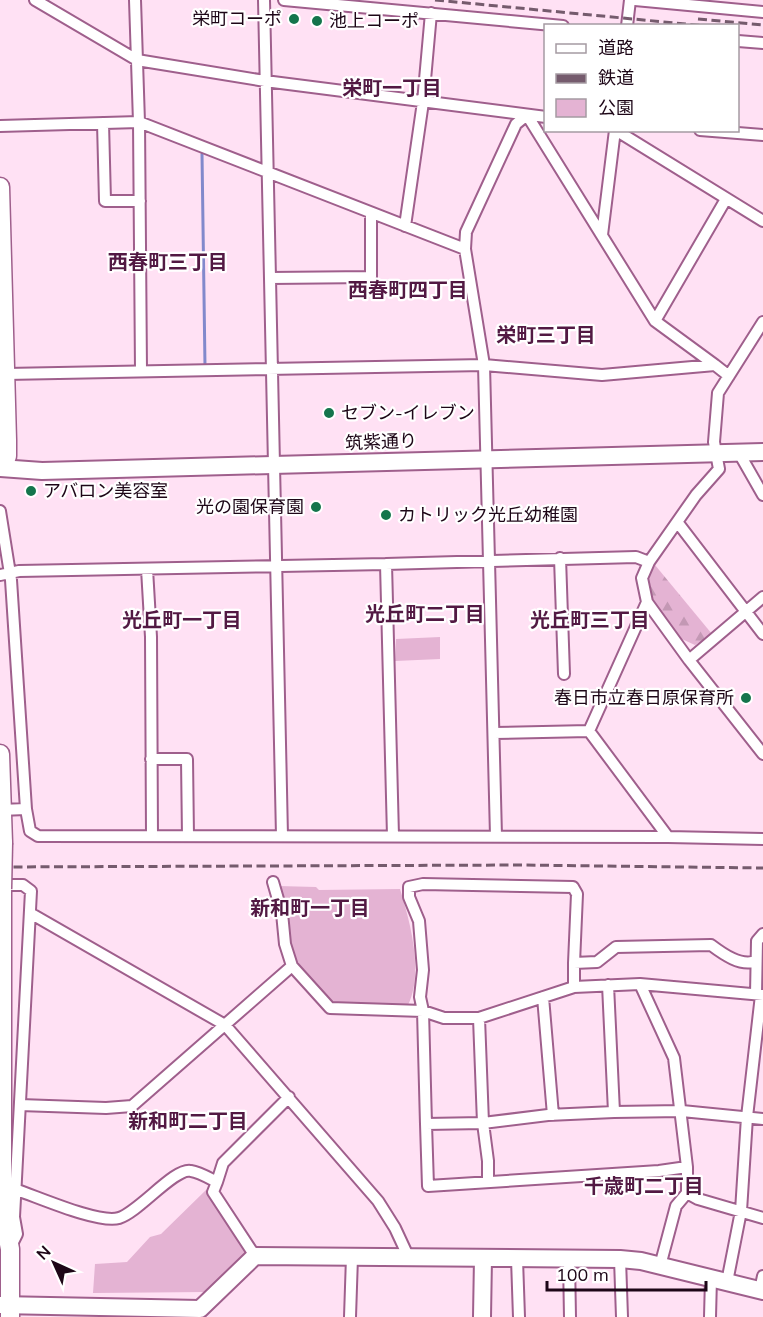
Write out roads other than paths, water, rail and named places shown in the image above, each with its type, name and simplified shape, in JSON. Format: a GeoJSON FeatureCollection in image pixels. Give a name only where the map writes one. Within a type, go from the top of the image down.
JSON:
{"type":"FeatureCollection","features":[{"type":"Feature","properties":{"kind":"main road"},"geometry":{"type":"LineString","coordinates":[[0,187],[7,450],[7,456],[0,460]]}},
{"type":"Feature","properties":{"kind":"main road"},"geometry":{"type":"LineString","coordinates":[[0,754],[3,843],[1,1214],[10,1250],[7,1309]]}},
{"type":"Feature","properties":{"kind":"street"},"geometry":{"type":"LineString","coordinates":[[35,0],[136,60],[264,81],[544,117]]}},
{"type":"Feature","properties":{"kind":"street"},"geometry":{"type":"LineString","coordinates":[[135,0],[139,122],[141,371]]}},
{"type":"Feature","properties":{"kind":"street"},"geometry":{"type":"LineString","coordinates":[[264,0],[282,836]]}},
{"type":"Feature","properties":{"kind":"street"},"geometry":{"type":"LineString","coordinates":[[284,0],[544,24]]}},
{"type":"Feature","properties":{"kind":"street"},"geometry":{"type":"LineString","coordinates":[[627,24],[630,0]]}},
{"type":"Feature","properties":{"kind":"street"},"geometry":{"type":"LineString","coordinates":[[635,0],[763,12]]}},
{"type":"Feature","properties":{"kind":"street"},"geometry":{"type":"LineString","coordinates":[[405,226],[423,102],[431,13]]}},
{"type":"Feature","properties":{"kind":"street"},"geometry":{"type":"LineString","coordinates":[[739,41],[763,43]]}},
{"type":"Feature","properties":{"kind":"street"},"geometry":{"type":"LineString","coordinates":[[527,115],[655,321],[729,376]]}},
{"type":"Feature","properties":{"kind":"street"},"geometry":{"type":"LineString","coordinates":[[496,836],[484,365],[465,249],[466,232],[516,123],[527,115]]}},
{"type":"Feature","properties":{"kind":"street"},"geometry":{"type":"LineString","coordinates":[[0,126],[139,122],[465,249]]}},
{"type":"Feature","properties":{"kind":"street"},"geometry":{"type":"LineString","coordinates":[[103,123],[105,201],[140,201]]}},
{"type":"Feature","properties":{"kind":"street"},"geometry":{"type":"LineString","coordinates":[[602,235],[615,132]]}},
{"type":"Feature","properties":{"kind":"street"},"geometry":{"type":"LineString","coordinates":[[621,132],[726,200],[763,221]]}},
{"type":"Feature","properties":{"kind":"street"},"geometry":{"type":"LineString","coordinates":[[725,132],[763,135]]}},
{"type":"Feature","properties":{"kind":"street"},"geometry":{"type":"LineString","coordinates":[[655,321],[726,200]]}},
{"type":"Feature","properties":{"kind":"street"},"geometry":{"type":"LineString","coordinates":[[270,278],[371,277],[371,213]]}},
{"type":"Feature","properties":{"kind":"street"},"geometry":{"type":"LineString","coordinates":[[763,322],[718,393],[714,442],[719,469],[696,495],[650,562],[642,578],[646,602],[763,754]]}},
{"type":"Feature","properties":{"kind":"street"},"geometry":{"type":"LineString","coordinates":[[6,374],[484,365],[602,375],[715,365]]}},
{"type":"Feature","properties":{"kind":"street","name":"筑紫通り"},"geometry":{"type":"LineString","coordinates":[[0,468],[42,471],[763,452]]}},
{"type":"Feature","properties":{"kind":"street"},"geometry":{"type":"LineString","coordinates":[[739,453],[763,495]]}},
{"type":"Feature","properties":{"kind":"street"},"geometry":{"type":"LineString","coordinates":[[0,511],[26,809],[30,831],[38,836],[496,836],[763,839]]}},
{"type":"Feature","properties":{"kind":"street"},"geometry":{"type":"LineString","coordinates":[[678,523],[763,634]]}},
{"type":"Feature","properties":{"kind":"street"},"geometry":{"type":"LineString","coordinates":[[4,574],[560,558],[636,557],[650,562]]}},
{"type":"Feature","properties":{"kind":"street"},"geometry":{"type":"LineString","coordinates":[[560,558],[564,674]]}},
{"type":"Feature","properties":{"kind":"street"},"geometry":{"type":"LineString","coordinates":[[386,564],[393,836]]}},
{"type":"Feature","properties":{"kind":"street"},"geometry":{"type":"LineString","coordinates":[[147,569],[151,638],[152,836]]}},
{"type":"Feature","properties":{"kind":"street"},"geometry":{"type":"LineString","coordinates":[[689,660],[763,597]]}},
{"type":"Feature","properties":{"kind":"street"},"geometry":{"type":"LineString","coordinates":[[589,731],[646,602]]}},
{"type":"Feature","properties":{"kind":"street"},"geometry":{"type":"LineString","coordinates":[[495,733],[589,731]]}},
{"type":"Feature","properties":{"kind":"street"},"geometry":{"type":"LineString","coordinates":[[589,731],[668,837]]}},
{"type":"Feature","properties":{"kind":"street"},"geometry":{"type":"LineString","coordinates":[[152,759],[187,759],[188,836]]}},
{"type":"Feature","properties":{"kind":"street"},"geometry":{"type":"LineString","coordinates":[[0,810],[26,809]]}},
{"type":"Feature","properties":{"kind":"street"},"geometry":{"type":"LineString","coordinates":[[273,882],[282,913],[285,944],[291,966],[330,1008],[423,1011],[444,1018],[479,1018],[574,987],[640,984],[760,994]]}},
{"type":"Feature","properties":{"kind":"street"},"geometry":{"type":"LineString","coordinates":[[1,887],[23,885],[31,891],[14,1217],[16,1233],[10,1250]]}},
{"type":"Feature","properties":{"kind":"street"},"geometry":{"type":"LineString","coordinates":[[574,987],[577,894],[573,887],[423,885],[409,887],[409,897],[419,921],[423,970],[420,997],[423,1011],[428,1186],[687,1167]]}},
{"type":"Feature","properties":{"kind":"street"},"geometry":{"type":"LineString","coordinates":[[30,912],[225,1025],[378,1201],[395,1228],[408,1256]]}},
{"type":"Feature","properties":{"kind":"street"},"geometry":{"type":"LineString","coordinates":[[710,1317],[741,1211],[747,1117],[760,994],[756,961],[758,941],[763,934]]}},
{"type":"Feature","properties":{"kind":"street"},"geometry":{"type":"LineString","coordinates":[[574,963],[597,962],[616,947],[711,945],[723,954],[743,962],[756,961]]}},
{"type":"Feature","properties":{"kind":"street"},"geometry":{"type":"LineString","coordinates":[[20,1106],[106,1108],[132,1106],[291,966]]}},
{"type":"Feature","properties":{"kind":"street"},"geometry":{"type":"LineString","coordinates":[[640,984],[674,1058],[687,1167],[687,1193],[676,1206],[660,1266]]}},
{"type":"Feature","properties":{"kind":"street"},"geometry":{"type":"LineString","coordinates":[[608,985],[614,1112]]}},
{"type":"Feature","properties":{"kind":"street"},"geometry":{"type":"LineString","coordinates":[[543,997],[554,1115]]}},
{"type":"Feature","properties":{"kind":"street"},"geometry":{"type":"LineString","coordinates":[[479,1018],[488,1181]]}},
{"type":"Feature","properties":{"kind":"street"},"geometry":{"type":"LineString","coordinates":[[255,1256],[213,1192],[223,1162],[289,1097]]}},
{"type":"Feature","properties":{"kind":"street"},"geometry":{"type":"LineString","coordinates":[[426,1124],[483,1123],[554,1115],[614,1112],[682,1111],[763,1119]]}},
{"type":"Feature","properties":{"kind":"street"},"geometry":{"type":"LineString","coordinates":[[17,1190],[98,1218],[117,1218],[135,1210],[178,1173],[190,1170],[217,1182]]}},
{"type":"Feature","properties":{"kind":"street"},"geometry":{"type":"LineString","coordinates":[[687,1193],[698,1200],[763,1218]]}},
{"type":"Feature","properties":{"kind":"street"},"geometry":{"type":"LineString","coordinates":[[7,1309],[203,1313],[255,1256],[620,1259],[719,1280],[762,1285]]}},
{"type":"Feature","properties":{"kind":"street"},"geometry":{"type":"LineString","coordinates":[[350,1317],[352,1257]]}},
{"type":"Feature","properties":{"kind":"street"},"geometry":{"type":"LineString","coordinates":[[482,1317],[483,1258]]}},
{"type":"Feature","properties":{"kind":"street"},"geometry":{"type":"LineString","coordinates":[[517,1259],[519,1317]]}},
{"type":"Feature","properties":{"kind":"street"},"geometry":{"type":"LineString","coordinates":[[620,1259],[622,1317]]}},
{"type":"Feature","properties":{"kind":"street"},"geometry":{"type":"LineString","coordinates":[[569,1260],[570,1317]]}},
{"type":"Feature","properties":{"kind":"waterway"},"geometry":{"type":"LineString","coordinates":[[202,154],[205,366]]}},
{"type":"Feature","properties":{"kind":"railway"},"geometry":{"type":"LineString","coordinates":[[435,0],[685,24]]}},
{"type":"Feature","properties":{"kind":"railway"},"geometry":{"type":"LineString","coordinates":[[698,19],[763,25]]}},
{"type":"Feature","properties":{"kind":"railway"},"geometry":{"type":"LineString","coordinates":[[0,867],[523,865],[763,868]]}},
{"type":"Feature","properties":{"kind":"place","name":"栄町コーポ"},"geometry":{"type":"Point","coordinates":[294,19]}},
{"type":"Feature","properties":{"kind":"place","name":"池上コーポ"},"geometry":{"type":"Point","coordinates":[317,21]}},
{"type":"Feature","properties":{"kind":"place","name":"セブン-イレブン"},"geometry":{"type":"Point","coordinates":[329,413]}},
{"type":"Feature","properties":{"kind":"place","name":"アバロン美容室"},"geometry":{"type":"Point","coordinates":[31,491]}},
{"type":"Feature","properties":{"kind":"place","name":"光の園保育園"},"geometry":{"type":"Point","coordinates":[316,507]}},
{"type":"Feature","properties":{"kind":"place","name":"カトリック光丘幼稚園"},"geometry":{"type":"Point","coordinates":[386,515]}},
{"type":"Feature","properties":{"kind":"place","name":"春日市立春日原保育所"},"geometry":{"type":"Point","coordinates":[746,698]}},
{"type":"Feature","properties":{"kind":"district","name":"栄町一丁目"},"geometry":{"type":"Point","coordinates":[392,88]}},
{"type":"Feature","properties":{"kind":"district","name":"西春町三丁目"},"geometry":{"type":"Point","coordinates":[168,262]}},
{"type":"Feature","properties":{"kind":"district","name":"西春町四丁目"},"geometry":{"type":"Point","coordinates":[408,290]}},
{"type":"Feature","properties":{"kind":"district","name":"栄町三丁目"},"geometry":{"type":"Point","coordinates":[546,335]}},
{"type":"Feature","properties":{"kind":"district","name":"光丘町二丁目"},"geometry":{"type":"Point","coordinates":[425,614]}},
{"type":"Feature","properties":{"kind":"district","name":"光丘町一丁目"},"geometry":{"type":"Point","coordinates":[182,620]}},
{"type":"Feature","properties":{"kind":"district","name":"光丘町三丁目"},"geometry":{"type":"Point","coordinates":[590,620]}},
{"type":"Feature","properties":{"kind":"district","name":"新和町一丁目"},"geometry":{"type":"Point","coordinates":[310,908]}},
{"type":"Feature","properties":{"kind":"district","name":"新和町二丁目"},"geometry":{"type":"Point","coordinates":[188,1121]}},
{"type":"Feature","properties":{"kind":"district","name":"千歳町二丁目"},"geometry":{"type":"Point","coordinates":[644,1186]}}]}
